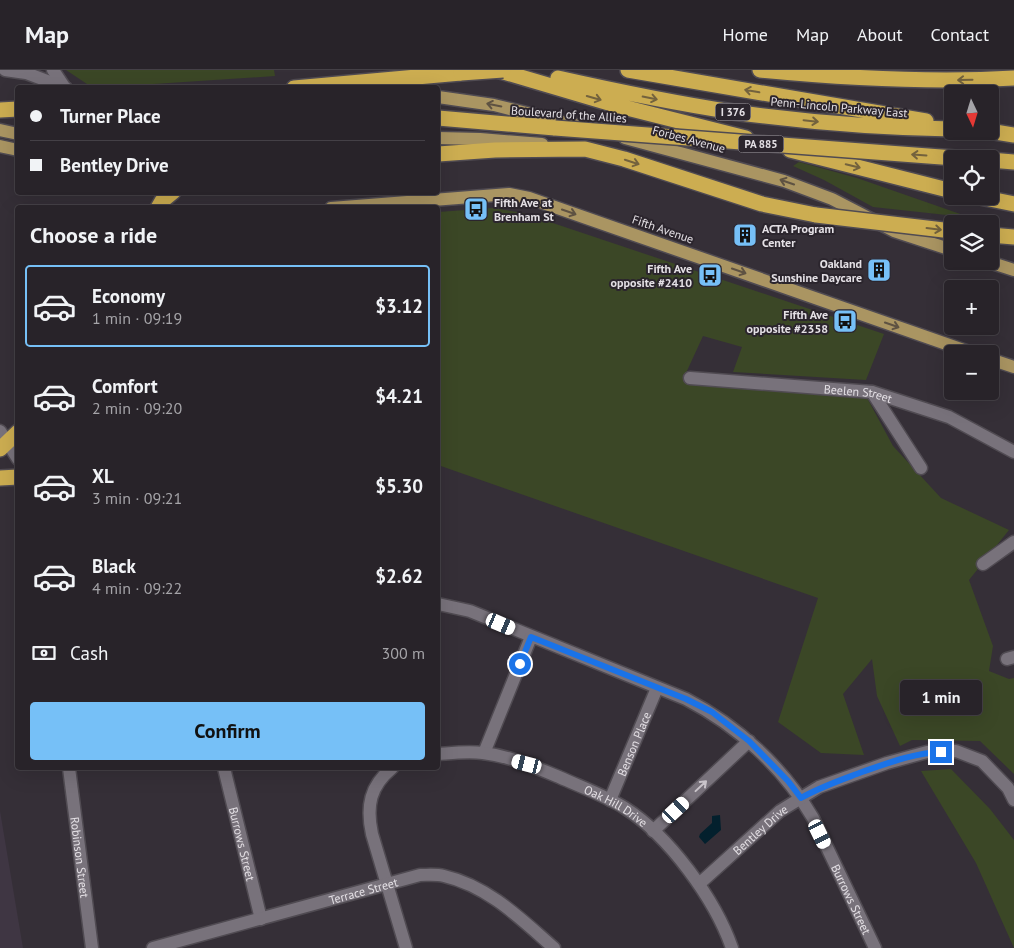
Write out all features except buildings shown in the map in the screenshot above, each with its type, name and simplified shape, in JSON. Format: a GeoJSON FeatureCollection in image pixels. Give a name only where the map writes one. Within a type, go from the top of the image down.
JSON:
{"type":"FeatureCollection","features":[{"type":"Feature","properties":{"kind":"highway"},"geometry":{"type":"LineString","coordinates":[[497,70],[620,106],[944,189]]}},
{"type":"Feature","properties":{"kind":"highway"},"geometry":{"type":"LineString","coordinates":[[327,85],[503,70]]}},
{"type":"Feature","properties":{"kind":"highway","name":"Penn-Lincoln Parkway East"},"geometry":{"type":"LineString","coordinates":[[517,70],[650,98],[732,112],[850,124],[944,129]]}},
{"type":"Feature","properties":{"kind":"highway"},"geometry":{"type":"LineString","coordinates":[[628,70],[944,124]]}},
{"type":"Feature","properties":{"kind":"highway"},"geometry":{"type":"LineString","coordinates":[[760,70],[880,79],[963,80],[1014,78]]}},
{"type":"Feature","properties":{"kind":"highway"},"geometry":{"type":"LineString","coordinates":[[0,110],[15,109]]}},
{"type":"Feature","properties":{"kind":"highway"},"geometry":{"type":"LineString","coordinates":[[440,118],[481,123]]}},
{"type":"Feature","properties":{"kind":"highway"},"geometry":{"type":"LineString","coordinates":[[0,120],[15,120]]}},
{"type":"Feature","properties":{"kind":"highway","name":"Boulevard of the Allies"},"geometry":{"type":"LineString","coordinates":[[481,123],[944,157]]}},
{"type":"Feature","properties":{"kind":"highway"},"geometry":{"type":"LineString","coordinates":[[999,130],[1014,130]]}},
{"type":"Feature","properties":{"kind":"highway"},"geometry":{"type":"LineString","coordinates":[[999,132],[1014,135]]}},
{"type":"Feature","properties":{"kind":"highway"},"geometry":{"type":"LineString","coordinates":[[440,154],[495,150],[585,149],[762,204],[816,215],[944,230]]}},
{"type":"Feature","properties":{"kind":"highway"},"geometry":{"type":"LineString","coordinates":[[999,161],[1014,162]]}},
{"type":"Feature","properties":{"kind":"highway"},"geometry":{"type":"LineString","coordinates":[[160,205],[170,195]]}},
{"type":"Feature","properties":{"kind":"highway"},"geometry":{"type":"LineString","coordinates":[[999,201],[1014,204]]}},
{"type":"Feature","properties":{"kind":"highway"},"geometry":{"type":"LineString","coordinates":[[999,236],[1012,238]]}},
{"type":"Feature","properties":{"kind":"highway"},"geometry":{"type":"LineString","coordinates":[[0,478],[15,477]]}},
{"type":"Feature","properties":{"kind":"main road","name":"Forbes Avenue"},"geometry":{"type":"LineString","coordinates":[[440,97],[519,110],[757,173],[821,194],[894,231],[944,247]]}},
{"type":"Feature","properties":{"kind":"main road","name":"Boulevard of the Allies"},"geometry":{"type":"LineString","coordinates":[[440,122],[481,123]]}},
{"type":"Feature","properties":{"kind":"main road"},"geometry":{"type":"LineString","coordinates":[[0,130],[15,133]]}},
{"type":"Feature","properties":{"kind":"main road"},"geometry":{"type":"LineString","coordinates":[[440,138],[506,140],[585,149]]}},
{"type":"Feature","properties":{"kind":"main road"},"geometry":{"type":"LineString","coordinates":[[0,146],[15,149]]}},
{"type":"Feature","properties":{"kind":"main road","name":"Fifth Avenue"},"geometry":{"type":"LineString","coordinates":[[369,205],[509,194],[529,198],[949,345]]}},
{"type":"Feature","properties":{"kind":"main road"},"geometry":{"type":"LineString","coordinates":[[999,265],[1014,270]]}},
{"type":"Feature","properties":{"kind":"main road"},"geometry":{"type":"LineString","coordinates":[[999,362],[1014,367]]}},
{"type":"Feature","properties":{"kind":"street"},"geometry":{"type":"LineString","coordinates":[[6,70],[26,73],[62,85]]}},
{"type":"Feature","properties":{"kind":"street"},"geometry":{"type":"LineString","coordinates":[[54,70],[64,85]]}},
{"type":"Feature","properties":{"kind":"street","name":"Beelen Street"},"geometry":{"type":"LineString","coordinates":[[690,378],[872,392],[949,417],[1014,452]]}},
{"type":"Feature","properties":{"kind":"street"},"geometry":{"type":"LineString","coordinates":[[872,392],[921,468]]}},
{"type":"Feature","properties":{"kind":"street"},"geometry":{"type":"LineString","coordinates":[[9,438],[15,452]]}},
{"type":"Feature","properties":{"kind":"street"},"geometry":{"type":"LineString","coordinates":[[983,564],[1014,542]]}},
{"type":"Feature","properties":{"kind":"street","name":"Burrows Street"},"geometry":{"type":"LineString","coordinates":[[440,604],[470,612],[686,699],[712,712],[749,741],[788,781],[801,798],[813,818],[875,948]]}},
{"type":"Feature","properties":{"kind":"street"},"geometry":{"type":"LineString","coordinates":[[484,753],[531,637]]}},
{"type":"Feature","properties":{"kind":"street","name":"Benson Place"},"geometry":{"type":"LineString","coordinates":[[610,800],[657,688]]}},
{"type":"Feature","properties":{"kind":"street"},"geometry":{"type":"LineString","coordinates":[[653,831],[749,741]]}},
{"type":"Feature","properties":{"kind":"street","name":"Bentley Drive"},"geometry":{"type":"LineString","coordinates":[[699,884],[780,811],[819,787],[887,763],[927,752],[956,751],[982,761],[1008,788],[1014,800]]}},
{"type":"Feature","properties":{"kind":"street","name":"Oak Hill Drive"},"geometry":{"type":"LineString","coordinates":[[440,754],[484,753],[527,764],[592,790],[646,823],[677,856],[699,884],[732,948]]}},
{"type":"Feature","properties":{"kind":"street","name":"Robinson Street"},"geometry":{"type":"LineString","coordinates":[[69,770],[92,948]]}},
{"type":"Feature","properties":{"kind":"street","name":"Burrows Street"},"geometry":{"type":"LineString","coordinates":[[224,770],[261,919]]}},
{"type":"Feature","properties":{"kind":"street"},"geometry":{"type":"LineString","coordinates":[[390,770],[376,784],[368,816],[406,948]]}},
{"type":"Feature","properties":{"kind":"street","name":"Terrace Street"},"geometry":{"type":"LineString","coordinates":[[153,948],[420,875],[441,875],[460,880],[502,903],[554,948]]}},
{"type":"Feature","properties":{"kind":"shaded area"},"geometry":{"type":"Polygon","coordinates":[[[0,811],[23,948],[0,948],[0,811]]]}},
{"type":"Feature","properties":{"kind":"green space"},"geometry":{"type":"Polygon","coordinates":[[[66,70],[274,70],[275,76],[138,85],[88,85],[66,70]]]}},
{"type":"Feature","properties":{"kind":"green space"},"geometry":{"type":"Polygon","coordinates":[[[799,162],[857,178],[963,215],[873,207],[824,180],[793,166],[799,162]]]}},
{"type":"Feature","properties":{"kind":"green space"},"geometry":{"type":"Polygon","coordinates":[[[493,208],[523,213],[884,334],[866,380],[733,372],[742,347],[703,336],[686,373],[690,382],[741,388],[866,396],[893,446],[941,498],[1009,530],[969,580],[993,646],[989,671],[1009,679],[1014,678],[1014,774],[980,741],[912,740],[900,746],[877,696],[872,659],[843,694],[864,755],[821,753],[778,722],[818,598],[440,466],[440,212],[493,208]]]}},
{"type":"Feature","properties":{"kind":"green space"},"geometry":{"type":"Polygon","coordinates":[[[951,769],[990,809],[1014,840],[1014,948],[976,863],[921,771],[951,769]]]}},
{"type":"Feature","properties":{"kind":"water"},"geometry":{"type":"Polygon","coordinates":[[[720,815],[721,830],[705,844],[699,837],[700,834],[712,823],[712,816],[720,815]]]}},
{"type":"Feature","properties":{"kind":"place","name":"Fifth Ave at Brenham St"},"geometry":{"type":"Point","coordinates":[476,209]}},
{"type":"Feature","properties":{"kind":"place","name":"ACTA Program Center"},"geometry":{"type":"Point","coordinates":[745,235]}},
{"type":"Feature","properties":{"kind":"place","name":"Oakland Sunshine Daycare"},"geometry":{"type":"Point","coordinates":[879,270]}},
{"type":"Feature","properties":{"kind":"place","name":"Fifth Ave opposite #2410"},"geometry":{"type":"Point","coordinates":[710,275]}},
{"type":"Feature","properties":{"kind":"place","name":"Fifth Ave opposite #2358"},"geometry":{"type":"Point","coordinates":[845,321]}},
{"type":"Feature","properties":{"kind":"route"},"geometry":{"type":"LineString","coordinates":[[520,664],[531,637],[686,699],[712,712],[740,733],[788,781],[801,798],[819,787],[887,763],[927,752],[941,752]]}}]}
